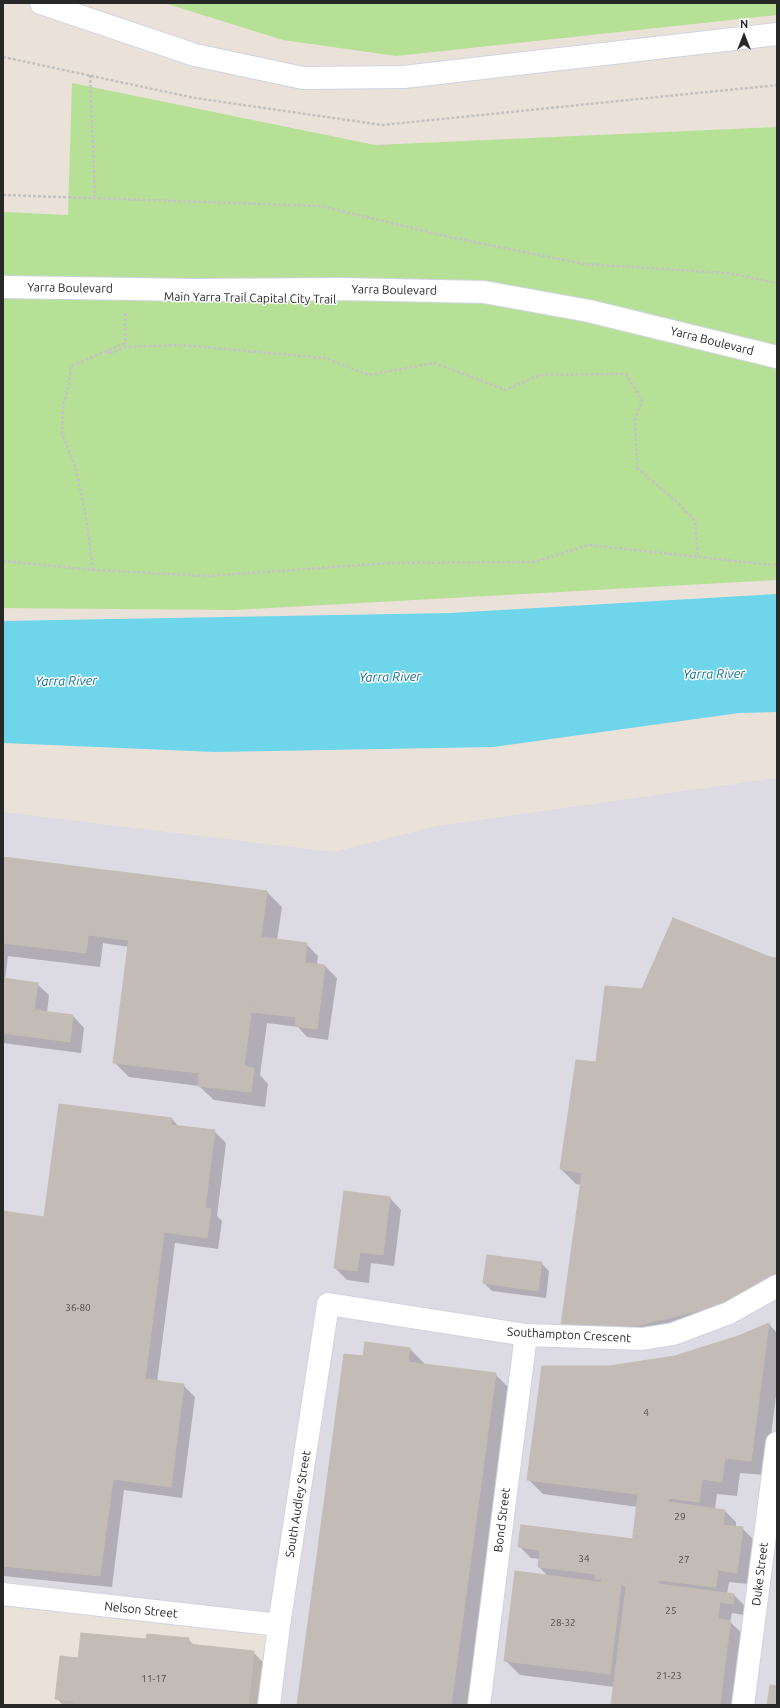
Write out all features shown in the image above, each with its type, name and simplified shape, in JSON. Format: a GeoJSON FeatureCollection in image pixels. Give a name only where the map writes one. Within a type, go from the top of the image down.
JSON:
{"type":"FeatureCollection","features":[{"type":"Feature","properties":{"kind":"street"},"geometry":{"type":"LineString","coordinates":[[41,3],[195,55],[302,78],[404,77],[777,34]]}},
{"type":"Feature","properties":{"kind":"street","name":"Yarra Boulevard"},"geometry":{"type":"LineString","coordinates":[[3,288],[484,292],[589,311],[777,357]]}},
{"type":"Feature","properties":{"kind":"street","name":"Southampton Crescent"},"geometry":{"type":"LineString","coordinates":[[328,1304],[526,1335],[642,1339],[673,1334],[729,1313],[777,1286]]}},
{"type":"Feature","properties":{"kind":"street","name":"South Audley Street"},"geometry":{"type":"LineString","coordinates":[[269,1705],[279,1625],[328,1304]]}},
{"type":"Feature","properties":{"kind":"street","name":"Bond Street"},"geometry":{"type":"LineString","coordinates":[[479,1705],[526,1335]]}},
{"type":"Feature","properties":{"kind":"street","name":"Duke Street"},"geometry":{"type":"LineString","coordinates":[[743,1705],[777,1443]]}},
{"type":"Feature","properties":{"kind":"street","name":"Nelson Street"},"geometry":{"type":"LineString","coordinates":[[3,1594],[279,1625]]}},
{"type":"Feature","properties":{"kind":"path"},"geometry":{"type":"LineString","coordinates":[[90,75],[95,198]]}},
{"type":"Feature","properties":{"kind":"path"},"geometry":{"type":"LineString","coordinates":[[3,195],[320,206],[454,238],[584,264],[727,273],[777,283]]}},
{"type":"Feature","properties":{"kind":"path"},"geometry":{"type":"LineString","coordinates":[[93,570],[85,511],[75,465],[62,434],[63,406],[69,386],[71,366],[125,343],[125,306]]}},
{"type":"Feature","properties":{"kind":"path"},"geometry":{"type":"LineString","coordinates":[[107,351],[108,354],[126,347],[181,346],[325,358],[369,375],[434,362],[506,390],[539,375],[626,374],[642,401],[635,420],[637,468],[678,503],[695,521],[698,557]]}},
{"type":"Feature","properties":{"kind":"path"},"geometry":{"type":"LineString","coordinates":[[3,561],[93,570],[207,576],[389,563],[534,562],[589,545],[771,565],[777,564]]}},
{"type":"Feature","properties":{"kind":"shaded area"},"geometry":{"type":"Polygon","coordinates":[[[777,778],[777,1705],[280,1705],[291,1617],[3,1581],[3,812],[333,852],[437,826],[777,778]]]}},
{"type":"Feature","properties":{"kind":"green space"},"geometry":{"type":"Polygon","coordinates":[[[164,3],[777,3],[777,15],[396,56],[283,40],[164,3]]]}},
{"type":"Feature","properties":{"kind":"green space"},"geometry":{"type":"Polygon","coordinates":[[[72,83],[375,145],[777,127],[777,580],[233,610],[3,608],[3,212],[68,215],[72,83]]]}},
{"type":"Feature","properties":{"kind":"water","name":"Yarra River"},"geometry":{"type":"Polygon","coordinates":[[[777,594],[777,712],[739,713],[493,747],[215,752],[3,743],[3,621],[450,613],[777,594]]]}},
{"type":"Feature","properties":{"kind":"building"},"geometry":{"type":"Polygon","coordinates":[[[3,857],[96,869],[86,953],[3,943],[3,857]]]}},
{"type":"Feature","properties":{"kind":"building"},"geometry":{"type":"Polygon","coordinates":[[[96,869],[137,874],[129,940],[88,935],[96,869]]]}},
{"type":"Feature","properties":{"kind":"building"},"geometry":{"type":"Polygon","coordinates":[[[137,874],[267,891],[244,1066],[254,1068],[251,1092],[198,1086],[199,1073],[113,1063],[137,874]]]}},
{"type":"Feature","properties":{"kind":"building"},"geometry":{"type":"Polygon","coordinates":[[[673,918],[770,957],[777,958],[777,1274],[710,1308],[635,1326],[561,1325],[582,1173],[560,1169],[576,1060],[596,1062],[605,986],[642,989],[673,918]]]}},
{"type":"Feature","properties":{"kind":"building"},"geometry":{"type":"Polygon","coordinates":[[[261,937],[307,943],[305,963],[325,965],[317,1029],[295,1026],[296,1017],[252,1012],[261,937]]]}},
{"type":"Feature","properties":{"kind":"building"},"geometry":{"type":"Polygon","coordinates":[[[3,978],[38,983],[34,1010],[73,1015],[70,1042],[3,1033],[3,978]]]}},
{"type":"Feature","properties":{"kind":"building"},"geometry":{"type":"Polygon","coordinates":[[[59,1104],[172,1118],[171,1125],[215,1130],[205,1208],[211,1209],[207,1238],[164,1232],[145,1379],[184,1384],[171,1487],[113,1479],[100,1576],[3,1566],[3,1211],[44,1217],[59,1104]]]}},
{"type":"Feature","properties":{"kind":"building"},"geometry":{"type":"Polygon","coordinates":[[[344,1191],[390,1197],[383,1255],[360,1252],[357,1271],[334,1268],[344,1191]]]}},
{"type":"Feature","properties":{"kind":"building"},"geometry":{"type":"Polygon","coordinates":[[[487,1255],[542,1262],[538,1291],[483,1283],[487,1255]]]}},
{"type":"Feature","properties":{"kind":"building"},"geometry":{"type":"Polygon","coordinates":[[[769,1323],[751,1461],[725,1458],[722,1482],[702,1479],[699,1502],[527,1480],[542,1366],[609,1366],[675,1356],[738,1336],[769,1323]]]}},
{"type":"Feature","properties":{"kind":"building"},"geometry":{"type":"Polygon","coordinates":[[[365,1342],[410,1348],[408,1362],[496,1373],[451,1705],[297,1705],[344,1354],[363,1356],[365,1342]]]}},
{"type":"Feature","properties":{"kind":"building"},"geometry":{"type":"Polygon","coordinates":[[[638,1494],[669,1498],[668,1502],[725,1510],[723,1525],[743,1527],[740,1550],[633,1536],[638,1494]]]}},
{"type":"Feature","properties":{"kind":"building"},"geometry":{"type":"Polygon","coordinates":[[[521,1525],[633,1539],[627,1586],[601,1582],[602,1579],[595,1579],[596,1574],[538,1567],[540,1550],[518,1547],[521,1525]]]}},
{"type":"Feature","properties":{"kind":"building"},"geometry":{"type":"Polygon","coordinates":[[[633,1536],[740,1550],[737,1573],[718,1570],[716,1587],[658,1580],[658,1584],[627,1580],[633,1536]]]}},
{"type":"Feature","properties":{"kind":"building"},"geometry":{"type":"Polygon","coordinates":[[[515,1571],[621,1585],[610,1674],[504,1661],[515,1571]]]}},
{"type":"Feature","properties":{"kind":"building"},"geometry":{"type":"Polygon","coordinates":[[[627,1580],[734,1594],[733,1604],[720,1602],[718,1619],[731,1621],[727,1647],[620,1634],[627,1580]]]}},
{"type":"Feature","properties":{"kind":"building"},"geometry":{"type":"Polygon","coordinates":[[[81,1633],[146,1639],[147,1634],[189,1638],[188,1644],[254,1651],[248,1705],[74,1705],[74,1701],[55,1699],[60,1656],[78,1658],[81,1633]]]}},
{"type":"Feature","properties":{"kind":"building"},"geometry":{"type":"Polygon","coordinates":[[[620,1634],[727,1647],[720,1705],[611,1705],[620,1634]]]}},
{"type":"Feature","properties":{"kind":"building"},"geometry":{"type":"Polygon","coordinates":[[[770,1685],[777,1686],[777,1705],[767,1705],[770,1685]]]}}]}
